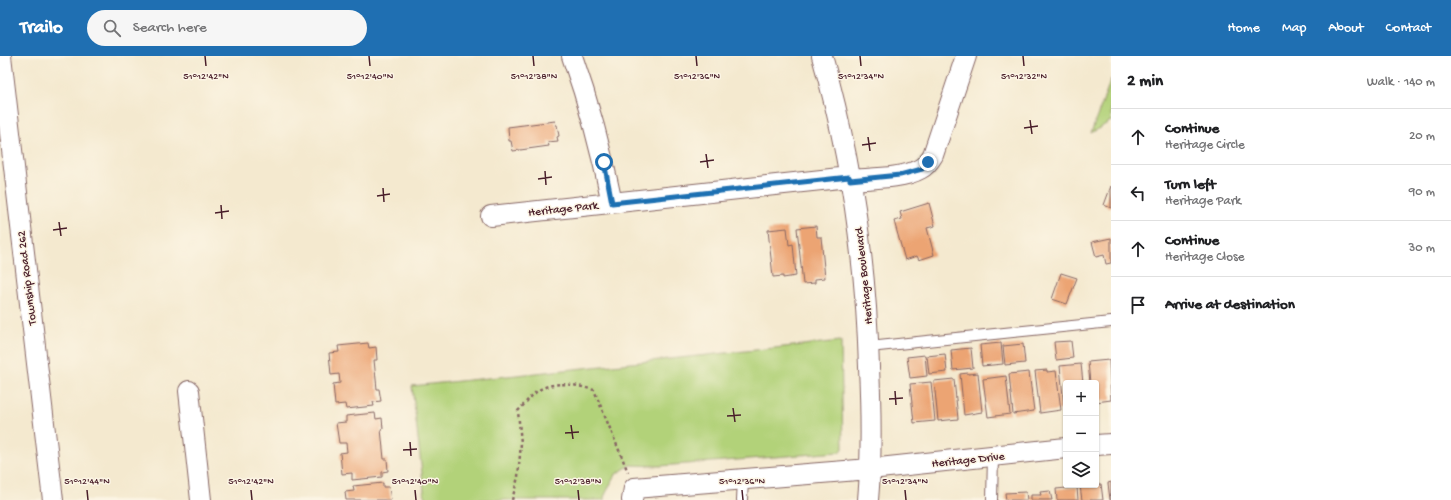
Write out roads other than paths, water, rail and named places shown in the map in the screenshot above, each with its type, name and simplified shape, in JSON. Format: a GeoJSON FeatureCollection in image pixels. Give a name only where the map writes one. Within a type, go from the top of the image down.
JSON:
{"type":"FeatureCollection","features":[{"type":"Feature","properties":{"kind":"street","name":"Township Road 262"},"geometry":{"type":"LineString","coordinates":[[1,56],[53,500]]}},
{"type":"Feature","properties":{"kind":"street"},"geometry":{"type":"LineString","coordinates":[[572,56],[597,135],[612,203]]}},
{"type":"Feature","properties":{"kind":"street","name":"Heritage Boulevard"},"geometry":{"type":"LineString","coordinates":[[822,56],[840,129],[850,179],[857,218],[864,274],[869,347],[871,416],[868,500]]}},
{"type":"Feature","properties":{"kind":"street","name":"Heritage Park"},"geometry":{"type":"LineString","coordinates":[[491,216],[900,175],[922,169],[933,155],[966,56]]}},
{"type":"Feature","properties":{"kind":"street"},"geometry":{"type":"LineString","coordinates":[[189,391],[200,500]]}},
{"type":"Feature","properties":{"kind":"street"},"geometry":{"type":"LineString","coordinates":[[1099,445],[1111,444]]}},
{"type":"Feature","properties":{"kind":"street","name":"Heritage Drive"},"geometry":{"type":"LineString","coordinates":[[633,494],[743,479],[870,469],[1063,448]]}},
{"type":"Feature","properties":{"kind":"lane"},"geometry":{"type":"LineString","coordinates":[[869,347],[1111,322]]}},
{"type":"Feature","properties":{"kind":"lane"},"geometry":{"type":"LineString","coordinates":[[992,500],[993,456]]}},
{"type":"Feature","properties":{"kind":"lane"},"geometry":{"type":"LineString","coordinates":[[742,500],[743,479]]}}]}
